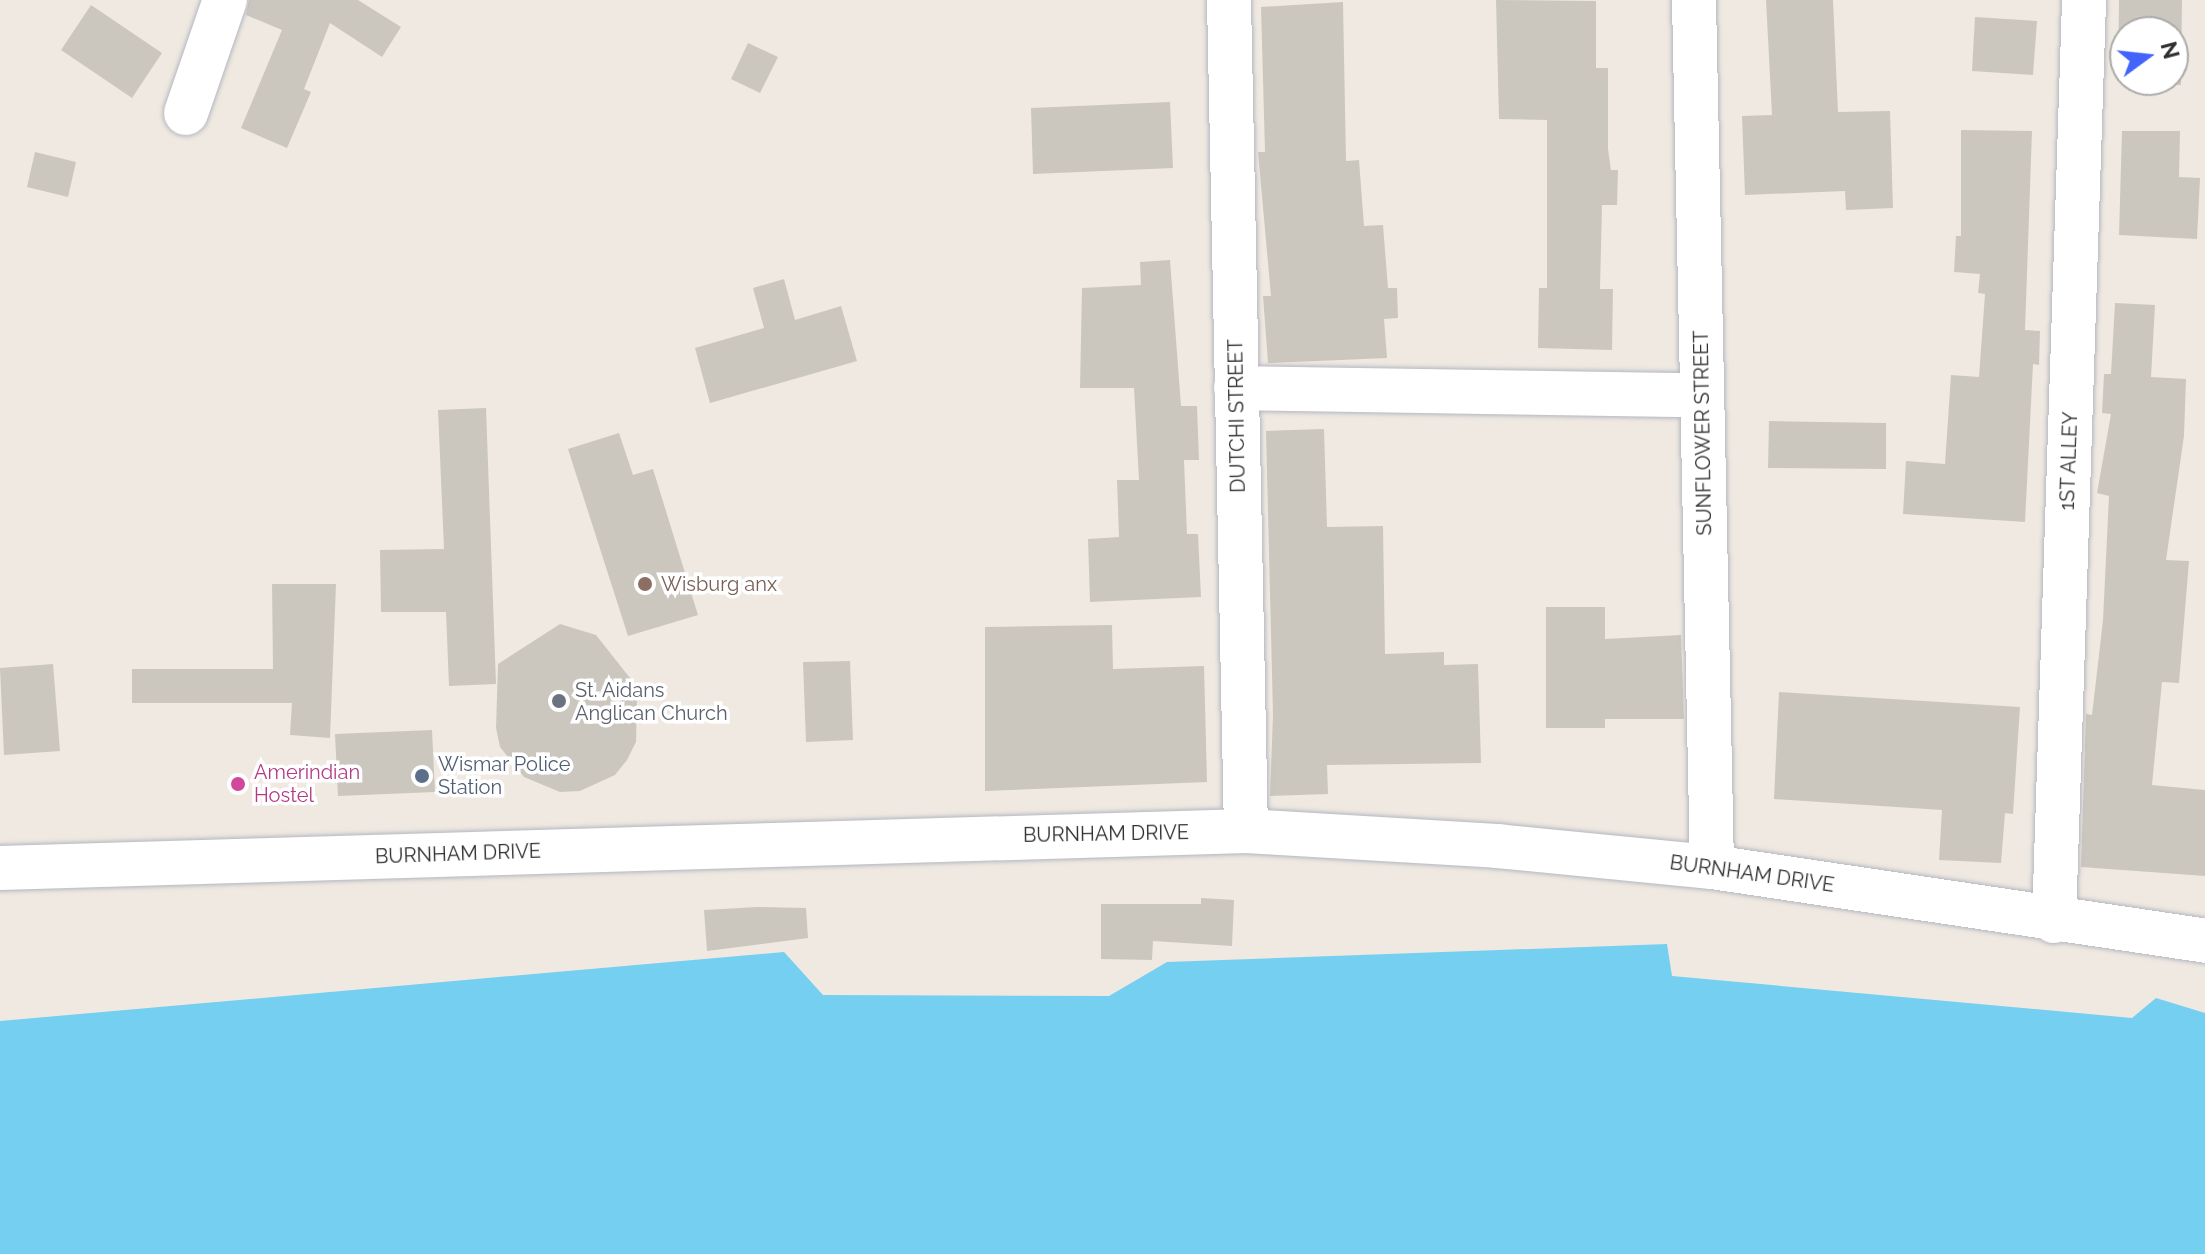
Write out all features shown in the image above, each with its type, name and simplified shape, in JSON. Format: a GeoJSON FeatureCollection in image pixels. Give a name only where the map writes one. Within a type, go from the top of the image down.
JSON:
{"type":"FeatureCollection","features":[{"type":"Feature","properties":{"kind":"street"},"geometry":{"type":"LineString","coordinates":[[186,113],[225,0]]}},
{"type":"Feature","properties":{"kind":"street","name":"DUTCHI STREET"},"geometry":{"type":"LineString","coordinates":[[1229,0],[1246,831]]}},
{"type":"Feature","properties":{"kind":"street","name":"SUNFLOWER STREET"},"geometry":{"type":"LineString","coordinates":[[1694,0],[1712,867]]}},
{"type":"Feature","properties":{"kind":"street","name":"1ST ALLEY"},"geometry":{"type":"LineString","coordinates":[[2054,921],[2084,0]]}},
{"type":"Feature","properties":{"kind":"street"},"geometry":{"type":"LineString","coordinates":[[1236,388],[1702,395]]}},
{"type":"Feature","properties":{"kind":"street","name":"BURNHAM DRIVE"},"geometry":{"type":"LineString","coordinates":[[0,868],[1246,831],[1497,846],[1712,867],[2054,921],[2205,941]]}},
{"type":"Feature","properties":{"kind":"water"},"geometry":{"type":"Polygon","coordinates":[[[1667,944],[1672,976],[2132,1018],[2156,998],[2205,1013],[2205,1254],[0,1254],[0,1021],[784,952],[823,995],[1109,996],[1167,962],[1667,944]]]}},
{"type":"Feature","properties":{"kind":"building"},"geometry":{"type":"Polygon","coordinates":[[[249,0],[358,0],[401,27],[382,57],[330,23],[304,89],[311,92],[287,148],[241,128],[282,30],[246,15],[249,0]]]}},
{"type":"Feature","properties":{"kind":"building"},"geometry":{"type":"Polygon","coordinates":[[[1496,0],[1596,1],[1596,68],[1608,68],[1608,149],[1611,170],[1618,170],[1617,205],[1602,205],[1600,289],[1613,289],[1612,350],[1538,348],[1539,288],[1547,288],[1547,120],[1499,119],[1496,0]]]}},
{"type":"Feature","properties":{"kind":"building"},"geometry":{"type":"Polygon","coordinates":[[[1766,0],[1833,0],[1838,112],[1890,111],[1893,208],[1846,210],[1845,191],[1745,195],[1742,116],[1772,115],[1766,0]]]}},
{"type":"Feature","properties":{"kind":"building"},"geometry":{"type":"Polygon","coordinates":[[[2119,0],[2182,0],[2182,16],[2119,16],[2119,0]]]}},
{"type":"Feature","properties":{"kind":"building"},"geometry":{"type":"Polygon","coordinates":[[[1343,2],[1346,161],[1359,160],[1364,226],[1383,225],[1388,288],[1397,288],[1398,318],[1384,319],[1387,358],[1268,363],[1263,296],[1271,296],[1258,152],[1265,152],[1261,7],[1343,2]]]}},
{"type":"Feature","properties":{"kind":"building"},"geometry":{"type":"Polygon","coordinates":[[[91,5],[162,53],[132,98],[61,50],[91,5]]]}},
{"type":"Feature","properties":{"kind":"building"},"geometry":{"type":"Polygon","coordinates":[[[1975,17],[2037,21],[2033,75],[1972,71],[1975,17]]]}},
{"type":"Feature","properties":{"kind":"building"},"geometry":{"type":"Polygon","coordinates":[[[748,43],[778,57],[760,93],[731,79],[748,43]]]}},
{"type":"Feature","properties":{"kind":"building"},"geometry":{"type":"Polygon","coordinates":[[[1170,102],[1173,168],[1033,174],[1031,108],[1170,102]]]}},
{"type":"Feature","properties":{"kind":"building"},"geometry":{"type":"Polygon","coordinates":[[[1961,130],[2032,131],[2025,330],[2040,331],[2039,365],[2033,364],[2025,522],[1903,514],[1906,461],[1945,464],[1951,375],[1979,377],[1985,294],[1978,293],[1980,274],[1954,272],[1956,236],[1961,236],[1961,130]]]}},
{"type":"Feature","properties":{"kind":"building"},"geometry":{"type":"Polygon","coordinates":[[[2122,131],[2180,131],[2179,177],[2200,178],[2197,239],[2119,235],[2122,131]]]}},
{"type":"Feature","properties":{"kind":"building"},"geometry":{"type":"Polygon","coordinates":[[[35,152],[76,162],[68,197],[27,187],[35,152]]]}},
{"type":"Feature","properties":{"kind":"building"},"geometry":{"type":"Polygon","coordinates":[[[1170,260],[1181,406],[1197,406],[1199,460],[1184,460],[1187,534],[1198,534],[1201,597],[1090,602],[1088,539],[1119,537],[1117,480],[1139,480],[1134,388],[1080,388],[1082,288],[1141,285],[1140,262],[1170,260]]]}},
{"type":"Feature","properties":{"kind":"building"},"geometry":{"type":"Polygon","coordinates":[[[784,279],[795,320],[841,306],[857,361],[710,403],[695,348],[764,328],[753,288],[784,279]]]}},
{"type":"Feature","properties":{"kind":"building"},"geometry":{"type":"Polygon","coordinates":[[[2115,303],[2155,305],[2151,377],[2186,379],[2184,436],[2166,560],[2189,561],[2179,683],[2162,682],[2152,785],[2205,790],[2205,876],[2081,867],[2086,714],[2092,715],[2103,620],[2109,496],[2097,493],[2111,414],[2102,413],[2104,374],[2111,374],[2115,303]]]}},
{"type":"Feature","properties":{"kind":"building"},"geometry":{"type":"Polygon","coordinates":[[[486,408],[496,684],[449,686],[446,612],[381,612],[380,550],[444,549],[438,410],[486,408]]]}},
{"type":"Feature","properties":{"kind":"building"},"geometry":{"type":"Polygon","coordinates":[[[1769,421],[1886,423],[1886,469],[1768,468],[1769,421]]]}},
{"type":"Feature","properties":{"kind":"building"},"geometry":{"type":"Polygon","coordinates":[[[1324,429],[1327,527],[1383,526],[1385,654],[1444,652],[1444,665],[1478,664],[1481,763],[1327,765],[1328,794],[1270,796],[1273,715],[1266,431],[1324,429]]]}},
{"type":"Feature","properties":{"kind":"building"},"geometry":{"type":"Polygon","coordinates":[[[619,433],[633,475],[653,469],[698,615],[628,636],[568,449],[619,433]]]}},
{"type":"Feature","properties":{"kind":"building"},"geometry":{"type":"Polygon","coordinates":[[[272,584],[336,584],[330,738],[290,735],[292,703],[132,703],[132,669],[273,669],[272,584]]]}},
{"type":"Feature","properties":{"kind":"building"},"geometry":{"type":"Polygon","coordinates":[[[1546,607],[1605,607],[1605,639],[1681,635],[1684,719],[1605,719],[1605,728],[1546,728],[1546,607]]]}},
{"type":"Feature","properties":{"kind":"building"},"geometry":{"type":"Polygon","coordinates":[[[560,624],[596,635],[630,678],[637,696],[636,742],[627,760],[615,775],[580,791],[560,792],[524,777],[500,747],[496,728],[498,664],[560,624]]]}},
{"type":"Feature","properties":{"kind":"building"},"geometry":{"type":"Polygon","coordinates":[[[1112,625],[1113,669],[1204,666],[1207,782],[985,791],[985,627],[1112,625]]]}},
{"type":"Feature","properties":{"kind":"building"},"geometry":{"type":"Polygon","coordinates":[[[850,661],[853,740],[806,742],[803,662],[850,661]]]}},
{"type":"Feature","properties":{"kind":"building"},"geometry":{"type":"Polygon","coordinates":[[[53,664],[60,751],[4,755],[0,668],[53,664]]]}},
{"type":"Feature","properties":{"kind":"building"},"geometry":{"type":"Polygon","coordinates":[[[1779,692],[2020,707],[2013,814],[2005,813],[2001,863],[1939,860],[1942,810],[1774,799],[1779,692]]]}},
{"type":"Feature","properties":{"kind":"building"},"geometry":{"type":"Polygon","coordinates":[[[432,730],[435,792],[338,796],[335,734],[432,730]]]}},
{"type":"Feature","properties":{"kind":"building"},"geometry":{"type":"Polygon","coordinates":[[[1201,898],[1234,900],[1232,946],[1153,941],[1152,960],[1101,959],[1101,904],[1201,904],[1201,898]]]}},
{"type":"Feature","properties":{"kind":"building"},"geometry":{"type":"Polygon","coordinates":[[[806,908],[808,938],[707,951],[704,910],[806,908]]]}},
{"type":"Feature","properties":{"kind":"place","name":"Wisburg anx"},"geometry":{"type":"Point","coordinates":[645,584]}},
{"type":"Feature","properties":{"kind":"place","name":"St. Aidans Anglican Church"},"geometry":{"type":"Point","coordinates":[559,701]}},
{"type":"Feature","properties":{"kind":"place","name":"Wismar Police Station"},"geometry":{"type":"Point","coordinates":[422,776]}},
{"type":"Feature","properties":{"kind":"place","name":"Amerindian Hostel"},"geometry":{"type":"Point","coordinates":[238,784]}}]}
